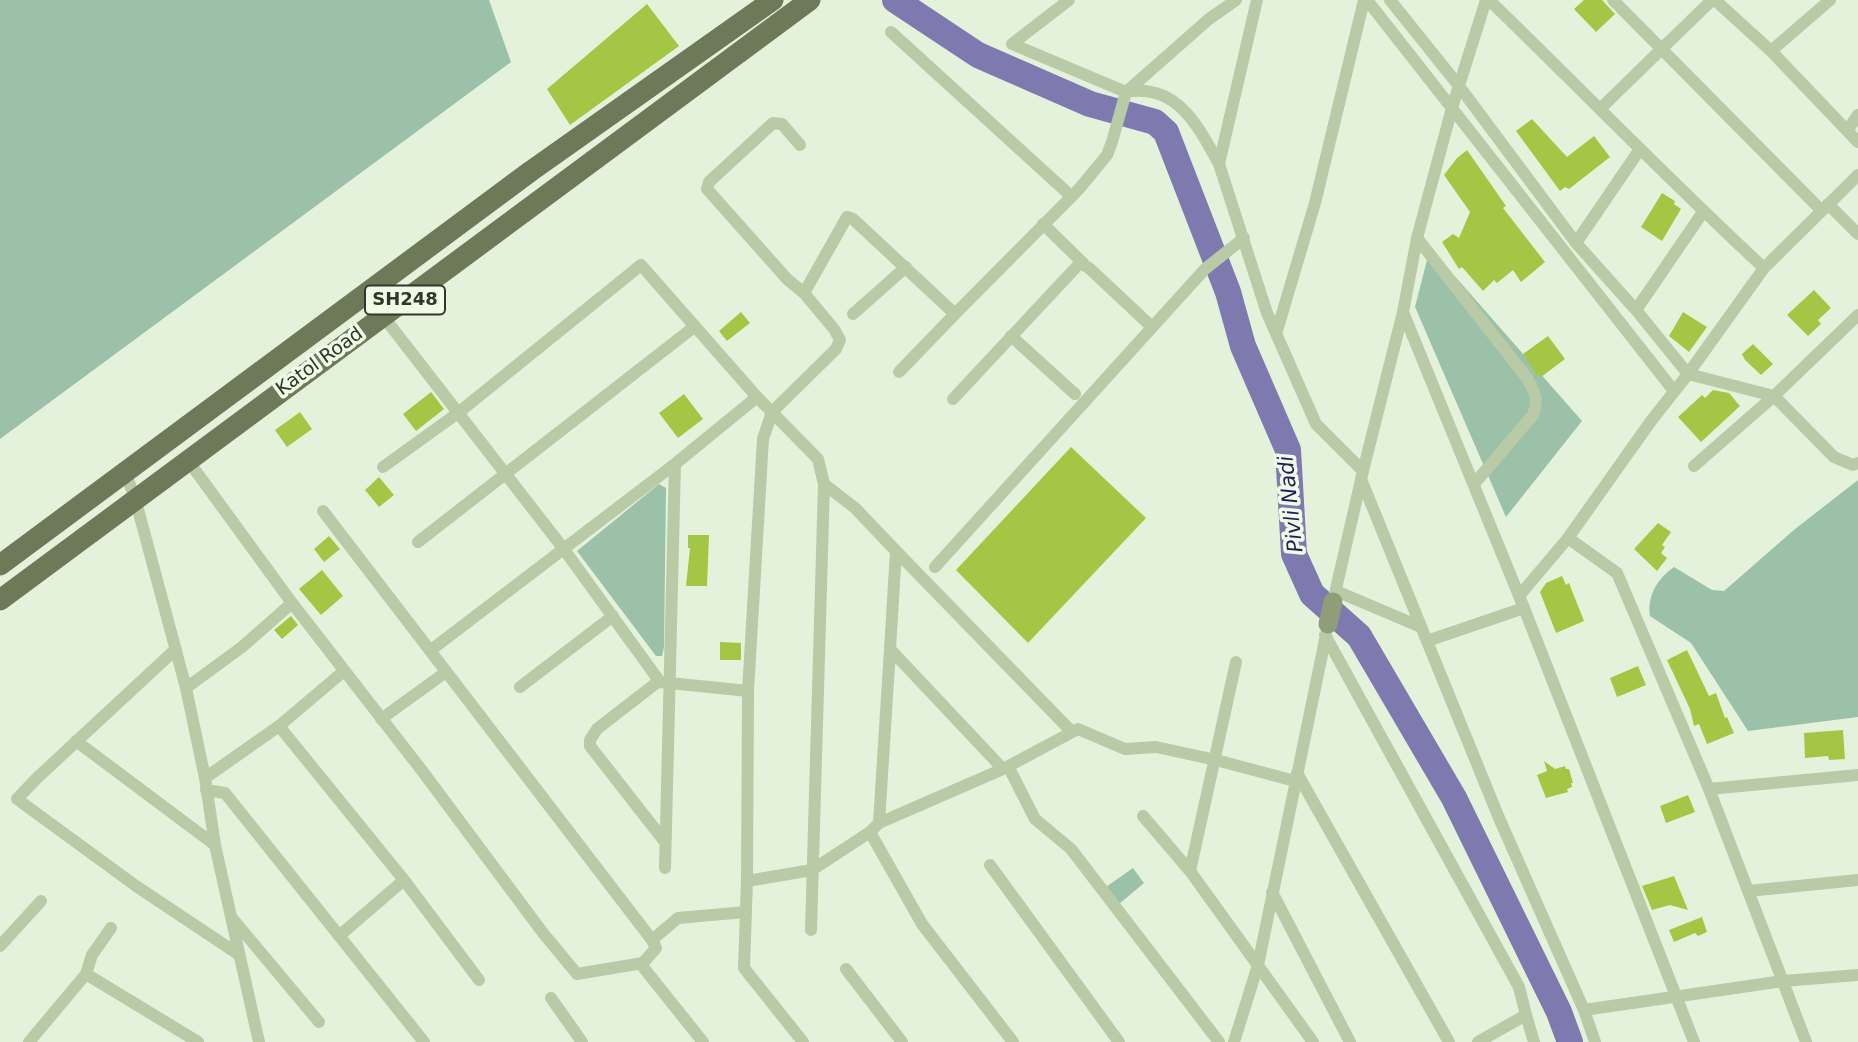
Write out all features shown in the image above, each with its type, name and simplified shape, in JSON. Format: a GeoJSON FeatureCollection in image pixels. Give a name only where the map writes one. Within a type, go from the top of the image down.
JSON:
{"type":"FeatureCollection","features":[{"type":"Feature","properties":{"kind":"main road","name":"Katol Road"},"geometry":{"type":"LineString","coordinates":[[0,565],[531,171],[773,0]]}},
{"type":"Feature","properties":{"kind":"main road","name":"Katol Road"},"geometry":{"type":"LineString","coordinates":[[0,600],[797,4]]}},
{"type":"Feature","properties":{"kind":"street"},"geometry":{"type":"LineString","coordinates":[[1069,0],[1012,44],[1124,98]]}},
{"type":"Feature","properties":{"kind":"street"},"geometry":{"type":"LineString","coordinates":[[899,372],[1071,196],[1107,155],[1124,98],[1209,19],[1236,0]]}},
{"type":"Feature","properties":{"kind":"street"},"geometry":{"type":"LineString","coordinates":[[1219,164],[1257,0]]}},
{"type":"Feature","properties":{"kind":"street"},"geometry":{"type":"LineString","coordinates":[[1366,0],[1674,391]]}},
{"type":"Feature","properties":{"kind":"street"},"geometry":{"type":"LineString","coordinates":[[1276,334],[1315,203],[1366,0]]}},
{"type":"Feature","properties":{"kind":"street"},"geometry":{"type":"LineString","coordinates":[[1390,0],[1459,86],[1576,243],[1688,374],[1774,396],[1834,457],[1853,466],[1858,463]]}},
{"type":"Feature","properties":{"kind":"street"},"geometry":{"type":"LineString","coordinates":[[1234,1042],[1258,965],[1327,630],[1403,312],[1418,238],[1452,108],[1488,0],[1601,108],[1703,212],[1764,268]]}},
{"type":"Feature","properties":{"kind":"street"},"geometry":{"type":"LineString","coordinates":[[1613,0],[1824,207],[1858,234]]}},
{"type":"Feature","properties":{"kind":"street"},"geometry":{"type":"LineString","coordinates":[[1601,108],[1713,0],[1771,51],[1858,142]]}},
{"type":"Feature","properties":{"kind":"street"},"geometry":{"type":"LineString","coordinates":[[1771,51],[1830,0]]}},
{"type":"Feature","properties":{"kind":"street"},"geometry":{"type":"LineString","coordinates":[[891,32],[1071,196]]}},
{"type":"Feature","properties":{"kind":"street"},"geometry":{"type":"LineString","coordinates":[[1124,98],[1140,90],[1166,96],[1193,118],[1219,164],[1267,313],[1316,424],[1362,475],[1499,818],[1584,1010],[1595,1042]]}},
{"type":"Feature","properties":{"kind":"street"},"geometry":{"type":"LineString","coordinates":[[1847,131],[1858,115]]}},
{"type":"Feature","properties":{"kind":"street"},"geometry":{"type":"LineString","coordinates":[[800,145],[782,124],[773,123],[709,182],[707,189],[787,279],[804,293],[840,340],[836,349],[772,412],[763,439],[748,691],[744,968],[803,1042]]}},
{"type":"Feature","properties":{"kind":"street"},"geometry":{"type":"LineString","coordinates":[[1576,243],[1640,149]]}},
{"type":"Feature","properties":{"kind":"street"},"geometry":{"type":"LineString","coordinates":[[1427,641],[1522,602],[1764,268],[1858,175]]}},
{"type":"Feature","properties":{"kind":"street"},"geometry":{"type":"LineString","coordinates":[[1636,310],[1703,212]]}},
{"type":"Feature","properties":{"kind":"street"},"geometry":{"type":"LineString","coordinates":[[804,293],[847,217],[853,219],[955,313]]}},
{"type":"Feature","properties":{"kind":"street"},"geometry":{"type":"LineString","coordinates":[[1043,223],[1152,327]]}},
{"type":"Feature","properties":{"kind":"street"},"geometry":{"type":"LineString","coordinates":[[934,567],[1205,269],[1244,238]]}},
{"type":"Feature","properties":{"kind":"street"},"geometry":{"type":"LineString","coordinates":[[1418,238],[1537,395],[1533,415],[1474,484]]}},
{"type":"Feature","properties":{"kind":"street"},"geometry":{"type":"LineString","coordinates":[[953,399],[1077,264],[1084,264]]}},
{"type":"Feature","properties":{"kind":"street"},"geometry":{"type":"LineString","coordinates":[[383,467],[458,413],[640,265],[757,397],[818,459],[824,484],[811,930]]}},
{"type":"Feature","properties":{"kind":"street"},"geometry":{"type":"LineString","coordinates":[[853,314],[906,267]]}},
{"type":"Feature","properties":{"kind":"street"},"geometry":{"type":"LineString","coordinates":[[372,290],[383,316],[664,682]]}},
{"type":"Feature","properties":{"kind":"street"},"geometry":{"type":"LineString","coordinates":[[1403,312],[1522,602],[1694,1042]]}},
{"type":"Feature","properties":{"kind":"street"},"geometry":{"type":"LineString","coordinates":[[1694,466],[1774,396],[1858,316]]}},
{"type":"Feature","properties":{"kind":"street"},"geometry":{"type":"LineString","coordinates":[[418,542],[694,327]]}},
{"type":"Feature","properties":{"kind":"street"},"geometry":{"type":"LineString","coordinates":[[1011,336],[1075,394]]}},
{"type":"Feature","properties":{"kind":"street"},"geometry":{"type":"LineString","coordinates":[[431,650],[675,464],[757,397]]}},
{"type":"Feature","properties":{"kind":"street"},"geometry":{"type":"LineString","coordinates":[[187,460],[292,603],[577,974],[643,963],[656,948],[652,940],[323,511]]}},
{"type":"Feature","properties":{"kind":"street"},"geometry":{"type":"LineString","coordinates":[[665,868],[664,682],[675,464]]}},
{"type":"Feature","properties":{"kind":"street"},"geometry":{"type":"LineString","coordinates":[[125,472],[135,498],[186,688],[237,954],[259,1042]]}},
{"type":"Feature","properties":{"kind":"street"},"geometry":{"type":"LineString","coordinates":[[824,484],[855,508],[1071,731]]}},
{"type":"Feature","properties":{"kind":"street"},"geometry":{"type":"LineString","coordinates":[[1569,538],[1617,573],[1709,789],[1805,1042]]}},
{"type":"Feature","properties":{"kind":"street"},"geometry":{"type":"LineString","coordinates":[[896,551],[875,827],[922,924],[1013,1042]]}},
{"type":"Feature","properties":{"kind":"street"},"geometry":{"type":"LineString","coordinates":[[1335,597],[1421,627]]}},
{"type":"Feature","properties":{"kind":"street"},"geometry":{"type":"LineString","coordinates":[[186,688],[242,647],[292,603]]}},
{"type":"Feature","properties":{"kind":"street"},"geometry":{"type":"LineString","coordinates":[[520,687],[613,616]]}},
{"type":"Feature","properties":{"kind":"street"},"geometry":{"type":"LineString","coordinates":[[1327,630],[1520,988],[1534,1042]]}},
{"type":"Feature","properties":{"kind":"street"},"geometry":{"type":"LineString","coordinates":[[176,649],[17,799],[136,886],[237,954]]}},
{"type":"Feature","properties":{"kind":"street"},"geometry":{"type":"LineString","coordinates":[[890,649],[1005,767],[1035,819],[1077,856],[1220,1042]]}},
{"type":"Feature","properties":{"kind":"street"},"geometry":{"type":"LineString","coordinates":[[1190,871],[1236,662]]}},
{"type":"Feature","properties":{"kind":"street"},"geometry":{"type":"LineString","coordinates":[[206,784],[344,671]]}},
{"type":"Feature","properties":{"kind":"street"},"geometry":{"type":"LineString","coordinates":[[381,719],[446,672]]}},
{"type":"Feature","properties":{"kind":"street"},"geometry":{"type":"LineString","coordinates":[[665,842],[590,746],[590,740],[597,729],[655,684],[664,682],[748,691]]}},
{"type":"Feature","properties":{"kind":"street"},"geometry":{"type":"LineString","coordinates":[[279,726],[404,880],[479,980]]}},
{"type":"Feature","properties":{"kind":"street"},"geometry":{"type":"LineString","coordinates":[[747,881],[812,870],[875,827],[1005,767],[1071,731],[1083,730],[1131,749],[1156,747],[1296,777],[1449,1042]]}},
{"type":"Feature","properties":{"kind":"street"},"geometry":{"type":"LineString","coordinates":[[76,741],[215,845]]}},
{"type":"Feature","properties":{"kind":"street"},"geometry":{"type":"LineString","coordinates":[[1709,789],[1858,775]]}},
{"type":"Feature","properties":{"kind":"street"},"geometry":{"type":"LineString","coordinates":[[206,784],[225,793],[424,1042]]}},
{"type":"Feature","properties":{"kind":"street"},"geometry":{"type":"LineString","coordinates":[[1143,816],[1190,871],[1313,1042]]}},
{"type":"Feature","properties":{"kind":"street"},"geometry":{"type":"LineString","coordinates":[[990,865],[1119,1042]]}},
{"type":"Feature","properties":{"kind":"street"},"geometry":{"type":"LineString","coordinates":[[339,936],[404,880]]}},
{"type":"Feature","properties":{"kind":"street"},"geometry":{"type":"LineString","coordinates":[[1748,891],[1858,880]]}},
{"type":"Feature","properties":{"kind":"street"},"geometry":{"type":"LineString","coordinates":[[1272,892],[1350,1042]]}},
{"type":"Feature","properties":{"kind":"street"},"geometry":{"type":"LineString","coordinates":[[0,946],[41,901]]}},
{"type":"Feature","properties":{"kind":"street"},"geometry":{"type":"LineString","coordinates":[[652,940],[678,918],[745,912]]}},
{"type":"Feature","properties":{"kind":"street"},"geometry":{"type":"LineString","coordinates":[[229,915],[319,1022]]}},
{"type":"Feature","properties":{"kind":"street"},"geometry":{"type":"LineString","coordinates":[[31,1041],[86,974],[92,955],[111,928]]}},
{"type":"Feature","properties":{"kind":"street"},"geometry":{"type":"LineString","coordinates":[[643,963],[645,971],[704,1042]]}},
{"type":"Feature","properties":{"kind":"street"},"geometry":{"type":"LineString","coordinates":[[846,969],[902,1042]]}},
{"type":"Feature","properties":{"kind":"street"},"geometry":{"type":"LineString","coordinates":[[86,974],[198,1042]]}},
{"type":"Feature","properties":{"kind":"street"},"geometry":{"type":"LineString","coordinates":[[1584,1010],[1783,981],[1858,975]]}},
{"type":"Feature","properties":{"kind":"street"},"geometry":{"type":"LineString","coordinates":[[551,998],[581,1042]]}},
{"type":"Feature","properties":{"kind":"street"},"geometry":{"type":"LineString","coordinates":[[1478,1042],[1526,1015]]}},
{"type":"Feature","properties":{"kind":"green space"},"geometry":{"type":"Polygon","coordinates":[[[0,0],[489,0],[511,62],[0,439],[0,0]]]}},
{"type":"Feature","properties":{"kind":"green space"},"geometry":{"type":"Polygon","coordinates":[[[1430,248],[1582,421],[1506,517],[1415,307],[1430,248]]]}},
{"type":"Feature","properties":{"kind":"green space"},"geometry":{"type":"Polygon","coordinates":[[[1858,480],[1858,717],[1748,731],[1691,643],[1650,616],[1654,588],[1674,567],[1712,590],[1724,591],[1795,529],[1858,480]]]}},
{"type":"Feature","properties":{"kind":"green space"},"geometry":{"type":"Polygon","coordinates":[[[659,484],[666,488],[664,647],[662,656],[656,656],[577,551],[659,484]]]}},
{"type":"Feature","properties":{"kind":"green space"},"geometry":{"type":"Polygon","coordinates":[[[1133,868],[1144,883],[1119,904],[1106,887],[1133,868]]]}},
{"type":"Feature","properties":{"kind":"building"},"geometry":{"type":"Polygon","coordinates":[[[1584,0],[1602,0],[1615,14],[1596,32],[1574,9],[1584,0]]]}},
{"type":"Feature","properties":{"kind":"building"},"geometry":{"type":"Polygon","coordinates":[[[647,4],[679,46],[570,125],[547,89],[647,4]]]}},
{"type":"Feature","properties":{"kind":"building"},"geometry":{"type":"Polygon","coordinates":[[[1532,119],[1567,157],[1594,136],[1610,157],[1569,189],[1565,187],[1560,191],[1516,131],[1532,119]]]}},
{"type":"Feature","properties":{"kind":"building"},"geometry":{"type":"Polygon","coordinates":[[[1467,150],[1506,206],[1503,208],[1545,262],[1521,282],[1513,270],[1497,283],[1494,280],[1483,291],[1462,267],[1459,269],[1442,242],[1453,234],[1459,238],[1470,212],[1444,175],[1467,150]]]}},
{"type":"Feature","properties":{"kind":"building"},"geometry":{"type":"Polygon","coordinates":[[[1662,193],[1675,201],[1674,204],[1681,209],[1662,241],[1641,227],[1662,193]]]}},
{"type":"Feature","properties":{"kind":"building"},"geometry":{"type":"Polygon","coordinates":[[[1814,290],[1831,308],[1818,320],[1821,324],[1808,336],[1787,315],[1814,290]]]}},
{"type":"Feature","properties":{"kind":"building"},"geometry":{"type":"Polygon","coordinates":[[[741,312],[750,323],[727,341],[719,331],[741,312]]]}},
{"type":"Feature","properties":{"kind":"building"},"geometry":{"type":"Polygon","coordinates":[[[1683,312],[1707,327],[1689,352],[1669,336],[1683,312]]]}},
{"type":"Feature","properties":{"kind":"building"},"geometry":{"type":"Polygon","coordinates":[[[1548,336],[1565,359],[1541,377],[1523,354],[1548,336]]]}},
{"type":"Feature","properties":{"kind":"building"},"geometry":{"type":"Polygon","coordinates":[[[1753,344],[1773,364],[1761,375],[1742,354],[1753,344]]]}},
{"type":"Feature","properties":{"kind":"building"},"geometry":{"type":"Polygon","coordinates":[[[1713,390],[1729,393],[1740,406],[1701,442],[1678,417],[1702,395],[1705,398],[1713,390]]]}},
{"type":"Feature","properties":{"kind":"building"},"geometry":{"type":"Polygon","coordinates":[[[431,392],[444,409],[416,431],[403,414],[431,392]]]}},
{"type":"Feature","properties":{"kind":"building"},"geometry":{"type":"Polygon","coordinates":[[[684,394],[703,419],[678,438],[659,413],[684,394]]]}},
{"type":"Feature","properties":{"kind":"building"},"geometry":{"type":"Polygon","coordinates":[[[300,412],[312,429],[287,447],[275,430],[300,412]]]}},
{"type":"Feature","properties":{"kind":"building"},"geometry":{"type":"Polygon","coordinates":[[[1071,447],[1146,518],[1028,643],[956,570],[1071,447]]]}},
{"type":"Feature","properties":{"kind":"building"},"geometry":{"type":"Polygon","coordinates":[[[379,477],[394,495],[379,507],[365,490],[379,477]]]}},
{"type":"Feature","properties":{"kind":"building"},"geometry":{"type":"Polygon","coordinates":[[[1658,523],[1671,532],[1662,545],[1665,547],[1661,553],[1667,558],[1657,571],[1634,549],[1658,523]]]}},
{"type":"Feature","properties":{"kind":"building"},"geometry":{"type":"Polygon","coordinates":[[[688,535],[709,535],[707,586],[686,586],[690,548],[688,535]]]}},
{"type":"Feature","properties":{"kind":"building"},"geometry":{"type":"Polygon","coordinates":[[[329,536],[340,549],[324,562],[314,549],[329,536]]]}},
{"type":"Feature","properties":{"kind":"building"},"geometry":{"type":"Polygon","coordinates":[[[322,570],[343,596],[321,615],[299,589],[322,570]]]}},
{"type":"Feature","properties":{"kind":"building"},"geometry":{"type":"Polygon","coordinates":[[[1562,576],[1566,585],[1569,583],[1584,621],[1556,633],[1540,592],[1546,583],[1562,576]]]}},
{"type":"Feature","properties":{"kind":"building"},"geometry":{"type":"Polygon","coordinates":[[[291,616],[298,625],[282,639],[274,630],[291,616]]]}},
{"type":"Feature","properties":{"kind":"building"},"geometry":{"type":"Polygon","coordinates":[[[720,642],[741,643],[741,660],[720,660],[720,642]]]}},
{"type":"Feature","properties":{"kind":"building"},"geometry":{"type":"Polygon","coordinates":[[[1687,650],[1709,696],[1716,693],[1734,733],[1707,744],[1699,724],[1694,726],[1690,709],[1667,660],[1687,650]]]}},
{"type":"Feature","properties":{"kind":"building"},"geometry":{"type":"Polygon","coordinates":[[[1638,666],[1646,685],[1617,697],[1610,678],[1638,666]]]}},
{"type":"Feature","properties":{"kind":"building"},"geometry":{"type":"Polygon","coordinates":[[[1843,730],[1845,759],[1829,760],[1828,756],[1805,758],[1804,733],[1843,730]]]}},
{"type":"Feature","properties":{"kind":"building"},"geometry":{"type":"Polygon","coordinates":[[[1544,761],[1555,769],[1565,766],[1569,769],[1573,783],[1572,787],[1567,789],[1568,792],[1546,798],[1537,775],[1547,771],[1544,761]]]}},
{"type":"Feature","properties":{"kind":"building"},"geometry":{"type":"Polygon","coordinates":[[[1688,795],[1695,812],[1666,823],[1660,806],[1688,795]]]}},
{"type":"Feature","properties":{"kind":"building"},"geometry":{"type":"Polygon","coordinates":[[[1674,876],[1688,910],[1670,905],[1652,910],[1642,886],[1674,876]]]}},
{"type":"Feature","properties":{"kind":"building"},"geometry":{"type":"Polygon","coordinates":[[[1702,917],[1707,932],[1698,936],[1695,933],[1674,942],[1669,930],[1702,917]]]}},
{"type":"Feature","properties":{"kind":"waterway","name":"Pivli Nadi"},"geometry":{"type":"LineString","coordinates":[[895,0],[978,55],[1090,104],[1155,122],[1166,132],[1228,292],[1243,346],[1288,450],[1294,554],[1312,594],[1359,636],[1454,798],[1559,1012],[1570,1042]]}}]}
